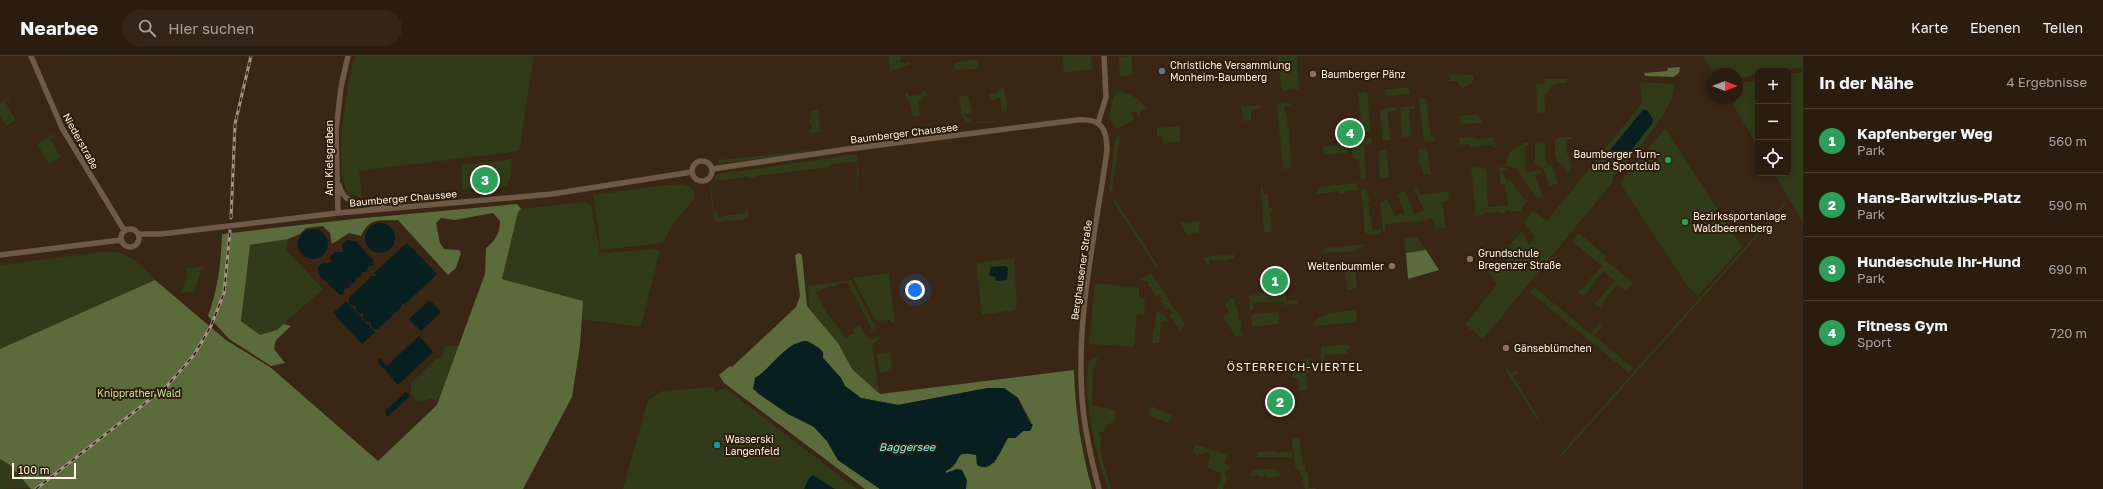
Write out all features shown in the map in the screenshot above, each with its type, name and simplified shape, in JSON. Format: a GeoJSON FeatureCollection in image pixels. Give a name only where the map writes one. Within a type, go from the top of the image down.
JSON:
{"type":"FeatureCollection","features":[{"type":"Feature","properties":{"kind":"street","name":"Niederstraße"},"geometry":{"type":"LineString","coordinates":[[31,56],[62,128],[124,230]]}},
{"type":"Feature","properties":{"kind":"street","name":"Am Kielsgraben"},"geometry":{"type":"LineString","coordinates":[[338,213],[336,131],[341,87],[348,56]]}},
{"type":"Feature","properties":{"kind":"street"},"geometry":{"type":"LineString","coordinates":[[1098,123],[1106,97],[1104,56]]}},
{"type":"Feature","properties":{"kind":"street","name":"Baumberger Chaussee"},"geometry":{"type":"LineString","coordinates":[[712,169],[840,150],[1063,122],[1084,120],[1098,123]]}},
{"type":"Feature","properties":{"kind":"street","name":"Berghausener Straße"},"geometry":{"type":"LineString","coordinates":[[1098,123],[1105,131],[1107,150],[1085,299],[1081,368],[1084,414],[1099,489]]}},
{"type":"Feature","properties":{"kind":"street"},"geometry":{"type":"LineString","coordinates":[[700,161],[706,162],[712,169],[709,178],[704,181],[698,180],[692,172],[694,165],[700,161]]}},
{"type":"Feature","properties":{"kind":"street","name":"Baumberger Chaussee"},"geometry":{"type":"LineString","coordinates":[[138,234],[162,234],[338,213],[552,194],[692,172]]}},
{"type":"Feature","properties":{"kind":"street"},"geometry":{"type":"LineString","coordinates":[[337,176],[342,192],[352,202],[387,209]]}},
{"type":"Feature","properties":{"kind":"street"},"geometry":{"type":"LineString","coordinates":[[132,229],[138,234],[138,240],[132,246],[124,245],[121,240],[121,235],[124,230],[132,229]]}},
{"type":"Feature","properties":{"kind":"street"},"geometry":{"type":"LineString","coordinates":[[0,255],[121,240]]}},
{"type":"Feature","properties":{"kind":"green space"},"geometry":{"type":"Polygon","coordinates":[[[355,56],[534,56],[519,151],[359,171],[362,198],[349,194],[344,183],[341,148],[348,86],[355,56]]]}},
{"type":"Feature","properties":{"kind":"green space"},"geometry":{"type":"Polygon","coordinates":[[[888,56],[901,56],[900,63],[910,62],[911,65],[890,71],[888,56]]]}},
{"type":"Feature","properties":{"kind":"green space"},"geometry":{"type":"Polygon","coordinates":[[[1062,56],[1091,56],[1092,69],[1064,73],[1062,56]]]}},
{"type":"Feature","properties":{"kind":"green space"},"geometry":{"type":"Polygon","coordinates":[[[1131,56],[1133,75],[1120,77],[1119,57],[1131,56]]]}},
{"type":"Feature","properties":{"kind":"green space"},"geometry":{"type":"Polygon","coordinates":[[[1277,56],[1297,56],[1299,89],[1282,91],[1277,56]]]}},
{"type":"Feature","properties":{"kind":"green space"},"geometry":{"type":"Polygon","coordinates":[[[1703,56],[1803,56],[1803,67],[1755,68],[1755,75],[1743,78],[1743,68],[1710,68],[1703,56]]]}},
{"type":"Feature","properties":{"kind":"green space"},"geometry":{"type":"Polygon","coordinates":[[[978,59],[979,67],[976,69],[955,70],[954,63],[978,59]]]}},
{"type":"Feature","properties":{"kind":"green space"},"geometry":{"type":"Polygon","coordinates":[[[1680,67],[1679,73],[1673,77],[1645,76],[1644,73],[1667,71],[1668,68],[1680,67]]]}},
{"type":"Feature","properties":{"kind":"green space"},"geometry":{"type":"Polygon","coordinates":[[[1803,72],[1803,223],[1776,176],[1791,176],[1791,74],[1803,72]]]}},
{"type":"Feature","properties":{"kind":"green space"},"geometry":{"type":"Polygon","coordinates":[[[1449,75],[1473,75],[1473,82],[1462,89],[1457,81],[1450,81],[1449,75]]]}},
{"type":"Feature","properties":{"kind":"green space"},"geometry":{"type":"Polygon","coordinates":[[[1545,79],[1567,79],[1567,83],[1554,84],[1544,96],[1546,112],[1537,113],[1536,84],[1545,83],[1545,79]]]}},
{"type":"Feature","properties":{"kind":"green space"},"geometry":{"type":"Polygon","coordinates":[[[1755,81],[1755,142],[1733,104],[1743,104],[1743,83],[1755,81]]]}},
{"type":"Feature","properties":{"kind":"green space"},"geometry":{"type":"Polygon","coordinates":[[[1640,82],[1674,84],[1673,94],[1668,106],[1651,133],[1613,177],[1612,183],[1483,339],[1465,325],[1497,284],[1485,267],[1506,262],[1507,255],[1503,252],[1522,231],[1529,245],[1535,237],[1524,222],[1533,211],[1547,221],[1642,103],[1640,82]]]}},
{"type":"Feature","properties":{"kind":"green space"},"geometry":{"type":"Polygon","coordinates":[[[1409,87],[1410,94],[1385,96],[1384,90],[1409,87]]]}},
{"type":"Feature","properties":{"kind":"green space"},"geometry":{"type":"Polygon","coordinates":[[[1004,88],[1007,111],[1002,112],[1000,98],[990,101],[989,94],[998,93],[998,89],[1004,88]]]}},
{"type":"Feature","properties":{"kind":"green space"},"geometry":{"type":"Polygon","coordinates":[[[922,91],[926,92],[927,96],[920,97],[924,100],[918,101],[920,116],[913,117],[909,99],[906,99],[905,94],[908,93],[909,96],[922,94],[922,91]]]}},
{"type":"Feature","properties":{"kind":"green space"},"geometry":{"type":"Polygon","coordinates":[[[1117,91],[1138,99],[1146,109],[1141,111],[1138,117],[1137,112],[1132,112],[1134,120],[1117,129],[1109,119],[1113,98],[1117,91]]]}},
{"type":"Feature","properties":{"kind":"green space"},"geometry":{"type":"Polygon","coordinates":[[[958,92],[959,97],[968,95],[972,112],[964,115],[972,122],[994,121],[994,123],[967,122],[962,117],[958,92]]]}},
{"type":"Feature","properties":{"kind":"green space"},"geometry":{"type":"Polygon","coordinates":[[[1367,92],[1371,132],[1362,132],[1358,93],[1367,92]]]}},
{"type":"Feature","properties":{"kind":"green space"},"geometry":{"type":"Polygon","coordinates":[[[9,97],[10,99],[5,102],[16,120],[6,126],[0,116],[0,103],[9,97]]]}},
{"type":"Feature","properties":{"kind":"green space"},"geometry":{"type":"Polygon","coordinates":[[[1426,98],[1431,137],[1434,137],[1435,141],[1424,142],[1419,99],[1426,98]]]}},
{"type":"Feature","properties":{"kind":"green space"},"geometry":{"type":"Polygon","coordinates":[[[1288,102],[1292,105],[1284,106],[1289,129],[1291,168],[1283,169],[1277,105],[1278,103],[1288,102]]]}},
{"type":"Feature","properties":{"kind":"green space"},"geometry":{"type":"Polygon","coordinates":[[[1260,105],[1260,109],[1251,110],[1251,120],[1243,121],[1241,107],[1260,105]]]}},
{"type":"Feature","properties":{"kind":"green space"},"geometry":{"type":"Polygon","coordinates":[[[1415,106],[1415,109],[1409,109],[1411,136],[1402,137],[1400,109],[1401,107],[1415,106]]]}},
{"type":"Feature","properties":{"kind":"green space"},"geometry":{"type":"Polygon","coordinates":[[[1396,107],[1396,111],[1387,112],[1391,140],[1383,141],[1380,111],[1382,109],[1396,107]]]}},
{"type":"Feature","properties":{"kind":"green space"},"geometry":{"type":"Polygon","coordinates":[[[818,110],[820,132],[810,133],[809,130],[811,130],[812,125],[809,124],[811,111],[818,110]]]}},
{"type":"Feature","properties":{"kind":"green space"},"geometry":{"type":"Polygon","coordinates":[[[1478,114],[1483,123],[1460,124],[1459,116],[1478,114]]]}},
{"type":"Feature","properties":{"kind":"green space"},"geometry":{"type":"Polygon","coordinates":[[[1180,126],[1180,141],[1163,144],[1162,135],[1157,136],[1157,128],[1180,126]]]}},
{"type":"Feature","properties":{"kind":"green space","name":"Bezirkssportanlage Waldbeerenberg"},"geometry":{"type":"Polygon","coordinates":[[[1665,128],[1742,247],[1698,296],[1686,284],[1620,183],[1665,128]]]}},
{"type":"Feature","properties":{"kind":"green space"},"geometry":{"type":"Polygon","coordinates":[[[54,134],[55,136],[50,139],[61,157],[49,164],[37,144],[54,134]]]}},
{"type":"Feature","properties":{"kind":"green space"},"geometry":{"type":"Polygon","coordinates":[[[1119,134],[1120,136],[1112,191],[1109,191],[1115,141],[1119,134]]]}},
{"type":"Feature","properties":{"kind":"green space"},"geometry":{"type":"Polygon","coordinates":[[[1472,137],[1478,139],[1493,137],[1496,147],[1493,147],[1492,145],[1470,147],[1469,144],[1460,145],[1459,138],[1472,137]]]}},
{"type":"Feature","properties":{"kind":"green space"},"geometry":{"type":"Polygon","coordinates":[[[1559,137],[1572,137],[1572,139],[1566,139],[1566,150],[1572,166],[1567,175],[1563,164],[1557,161],[1555,155],[1555,140],[1559,137]]]}},
{"type":"Feature","properties":{"kind":"green space"},"geometry":{"type":"Polygon","coordinates":[[[1371,138],[1372,144],[1364,145],[1366,179],[1361,179],[1359,160],[1353,158],[1351,143],[1354,139],[1371,138]]]}},
{"type":"Feature","properties":{"kind":"green space"},"geometry":{"type":"Polygon","coordinates":[[[1524,143],[1529,143],[1529,146],[1525,146],[1526,172],[1540,170],[1542,173],[1535,175],[1543,197],[1537,199],[1517,169],[1505,165],[1510,152],[1524,143]]]}},
{"type":"Feature","properties":{"kind":"green space"},"geometry":{"type":"Polygon","coordinates":[[[1535,143],[1546,144],[1545,157],[1548,165],[1551,164],[1558,183],[1549,186],[1543,167],[1535,164],[1535,143]]]}},
{"type":"Feature","properties":{"kind":"green space"},"geometry":{"type":"Polygon","coordinates":[[[1347,144],[1347,153],[1324,155],[1323,147],[1347,144]]]}},
{"type":"Feature","properties":{"kind":"green space"},"geometry":{"type":"Polygon","coordinates":[[[814,148],[798,154],[718,164],[719,160],[798,152],[814,148]]]}},
{"type":"Feature","properties":{"kind":"green space"},"geometry":{"type":"Polygon","coordinates":[[[1427,148],[1431,174],[1423,174],[1422,165],[1419,165],[1418,149],[1427,148]]]}},
{"type":"Feature","properties":{"kind":"green space"},"geometry":{"type":"Polygon","coordinates":[[[1386,150],[1389,177],[1380,178],[1378,155],[1380,151],[1386,150]]]}},
{"type":"Feature","properties":{"kind":"green space"},"geometry":{"type":"Polygon","coordinates":[[[857,154],[859,173],[856,194],[857,163],[850,162],[831,164],[831,167],[755,176],[755,178],[749,179],[749,177],[714,181],[718,174],[857,154]]]}},
{"type":"Feature","properties":{"kind":"green space"},"geometry":{"type":"Polygon","coordinates":[[[512,159],[511,174],[507,186],[462,190],[462,165],[512,159]]]}},
{"type":"Feature","properties":{"kind":"green space"},"geometry":{"type":"Polygon","coordinates":[[[1480,166],[1482,169],[1486,168],[1488,207],[1508,205],[1505,184],[1501,184],[1499,167],[1507,168],[1502,172],[1507,181],[1510,179],[1516,188],[1515,190],[1517,190],[1525,200],[1527,199],[1528,201],[1521,208],[1522,214],[1519,211],[1509,212],[1509,210],[1505,210],[1505,213],[1499,213],[1496,211],[1495,213],[1484,212],[1484,215],[1474,216],[1475,206],[1471,167],[1480,166]]]}},
{"type":"Feature","properties":{"kind":"green space"},"geometry":{"type":"Polygon","coordinates":[[[1357,183],[1358,190],[1347,191],[1346,193],[1339,194],[1338,191],[1317,194],[1317,190],[1320,187],[1357,183]]]}},
{"type":"Feature","properties":{"kind":"green space"},"geometry":{"type":"Polygon","coordinates":[[[666,185],[687,185],[695,194],[693,201],[673,223],[663,243],[601,250],[593,195],[666,185]]]}},
{"type":"Feature","properties":{"kind":"green space"},"geometry":{"type":"Polygon","coordinates":[[[711,186],[714,213],[718,212],[719,217],[745,213],[745,209],[748,209],[747,219],[719,222],[714,220],[711,186]]]}},
{"type":"Feature","properties":{"kind":"green space"},"geometry":{"type":"Polygon","coordinates":[[[1261,186],[1263,186],[1264,195],[1268,195],[1269,208],[1272,208],[1272,212],[1270,212],[1272,232],[1264,232],[1261,186]]]}},
{"type":"Feature","properties":{"kind":"green space"},"geometry":{"type":"Polygon","coordinates":[[[1419,188],[1420,195],[1448,191],[1449,200],[1442,202],[1446,228],[1436,229],[1433,218],[1413,223],[1413,221],[1385,225],[1386,232],[1383,232],[1380,202],[1387,199],[1395,216],[1401,213],[1402,215],[1405,214],[1397,194],[1405,191],[1414,214],[1424,210],[1414,189],[1419,188]]]}},
{"type":"Feature","properties":{"kind":"green space"},"geometry":{"type":"Polygon","coordinates":[[[1361,189],[1366,189],[1370,202],[1368,203],[1373,231],[1381,229],[1381,234],[1369,235],[1365,232],[1361,189]]]}},
{"type":"Feature","properties":{"kind":"green space"},"geometry":{"type":"Polygon","coordinates":[[[1114,198],[1158,266],[1153,269],[1155,266],[1113,201],[1114,198]]]}},
{"type":"Feature","properties":{"kind":"green space"},"geometry":{"type":"Polygon","coordinates":[[[1786,201],[1787,203],[1561,457],[1560,455],[1786,201]]]}},
{"type":"Feature","properties":{"kind":"green space"},"geometry":{"type":"Polygon","coordinates":[[[585,202],[591,205],[600,253],[658,249],[660,251],[641,327],[581,319],[582,301],[502,279],[518,212],[521,209],[585,202]]]}},
{"type":"Feature","properties":{"kind":"green space","name":"Knipprather Wald"},"geometry":{"type":"Polygon","coordinates":[[[517,204],[521,209],[518,212],[502,279],[583,301],[580,345],[572,397],[523,489],[31,489],[10,465],[0,459],[0,349],[155,280],[226,340],[270,367],[378,461],[437,405],[485,274],[486,248],[492,243],[496,236],[500,221],[493,213],[455,220],[441,218],[436,223],[440,243],[444,249],[459,250],[461,253],[456,268],[448,275],[398,220],[375,221],[364,230],[361,236],[349,233],[332,244],[330,233],[323,226],[306,228],[300,234],[288,239],[250,245],[241,321],[260,335],[277,330],[284,324],[291,326],[276,340],[274,349],[285,363],[271,366],[229,339],[208,316],[218,276],[222,234],[354,219],[517,204]]]}},
{"type":"Feature","properties":{"kind":"green space"},"geometry":{"type":"Polygon","coordinates":[[[1201,221],[1199,223],[1200,233],[1187,235],[1180,223],[1201,221]]]}},
{"type":"Feature","properties":{"kind":"green space"},"geometry":{"type":"Polygon","coordinates":[[[1579,233],[1606,256],[1604,259],[1633,283],[1626,291],[1617,284],[1601,306],[1598,307],[1594,304],[1615,281],[1603,271],[1582,299],[1583,296],[1580,294],[1578,296],[1579,292],[1602,266],[1572,241],[1579,233]]]}},
{"type":"Feature","properties":{"kind":"green space"},"geometry":{"type":"Polygon","coordinates":[[[1417,237],[1426,250],[1406,253],[1404,238],[1417,237]]]}},
{"type":"Feature","properties":{"kind":"green space"},"geometry":{"type":"Polygon","coordinates":[[[288,239],[286,250],[323,289],[277,330],[260,335],[241,321],[250,245],[288,239]]]}},
{"type":"Feature","properties":{"kind":"green space"},"geometry":{"type":"Polygon","coordinates":[[[1368,244],[1355,251],[1323,253],[1324,248],[1368,244]]]}},
{"type":"Feature","properties":{"kind":"green space"},"geometry":{"type":"Polygon","coordinates":[[[1426,250],[1439,270],[1408,279],[1406,253],[1426,250]]]}},
{"type":"Feature","properties":{"kind":"green space"},"geometry":{"type":"Polygon","coordinates":[[[102,252],[120,253],[132,259],[155,280],[0,349],[0,265],[102,252]]]}},
{"type":"Feature","properties":{"kind":"green space"},"geometry":{"type":"Polygon","coordinates":[[[799,253],[802,255],[807,306],[838,343],[852,369],[880,394],[1074,370],[1079,430],[1092,489],[966,489],[966,483],[951,471],[946,473],[946,471],[952,467],[961,454],[965,453],[976,455],[978,461],[994,463],[1008,438],[1015,438],[1023,431],[1028,430],[1031,422],[1018,398],[1004,388],[988,388],[898,405],[861,398],[845,386],[841,378],[823,358],[819,348],[809,342],[803,341],[789,348],[755,378],[757,393],[788,414],[811,424],[827,441],[838,460],[880,489],[865,489],[724,383],[719,375],[730,366],[732,367],[796,307],[800,296],[795,255],[799,253]]]}},
{"type":"Feature","properties":{"kind":"green space"},"geometry":{"type":"Polygon","coordinates":[[[1233,254],[1235,258],[1220,261],[1220,259],[1213,261],[1212,259],[1209,260],[1209,267],[1203,259],[1204,257],[1233,254]]]}},
{"type":"Feature","properties":{"kind":"green space"},"geometry":{"type":"Polygon","coordinates":[[[1014,258],[1017,306],[1014,310],[982,315],[976,263],[1014,258]]]}},
{"type":"Feature","properties":{"kind":"green space"},"geometry":{"type":"Polygon","coordinates":[[[204,266],[204,270],[201,270],[195,292],[181,293],[187,275],[186,269],[204,266]]]}},
{"type":"Feature","properties":{"kind":"green space"},"geometry":{"type":"Polygon","coordinates":[[[1282,269],[1286,301],[1297,300],[1297,304],[1284,305],[1284,301],[1253,303],[1253,310],[1250,310],[1249,296],[1267,293],[1265,271],[1282,269]]]}},
{"type":"Feature","properties":{"kind":"green space"},"geometry":{"type":"Polygon","coordinates":[[[1152,272],[1152,275],[1185,324],[1180,330],[1169,315],[1172,313],[1169,308],[1166,310],[1160,301],[1162,299],[1159,294],[1156,296],[1148,285],[1148,281],[1140,280],[1152,272]]]}},
{"type":"Feature","properties":{"kind":"green space"},"geometry":{"type":"Polygon","coordinates":[[[1347,272],[1355,272],[1357,288],[1347,290],[1345,275],[1347,272]]]}},
{"type":"Feature","properties":{"kind":"green space"},"geometry":{"type":"Polygon","coordinates":[[[889,273],[895,324],[889,320],[879,321],[875,319],[853,278],[889,273]]]}},
{"type":"Feature","properties":{"kind":"green space"},"geometry":{"type":"Polygon","coordinates":[[[851,280],[877,330],[873,332],[869,331],[872,329],[847,282],[833,287],[831,285],[816,293],[826,312],[846,338],[854,333],[852,329],[860,325],[868,339],[872,340],[879,336],[880,338],[872,345],[879,392],[852,369],[838,343],[809,307],[808,286],[851,280]]]}},
{"type":"Feature","properties":{"kind":"green space"},"geometry":{"type":"Polygon","coordinates":[[[1095,283],[1139,288],[1139,298],[1145,299],[1144,315],[1137,314],[1134,347],[1089,344],[1095,283]]]}},
{"type":"Feature","properties":{"kind":"green space"},"geometry":{"type":"Polygon","coordinates":[[[1534,287],[1591,334],[1599,324],[1602,326],[1594,336],[1633,368],[1629,373],[1530,292],[1534,287]]]}},
{"type":"Feature","properties":{"kind":"green space"},"geometry":{"type":"Polygon","coordinates":[[[1230,299],[1235,299],[1235,306],[1237,306],[1239,321],[1242,321],[1240,331],[1242,331],[1243,336],[1236,337],[1223,317],[1229,313],[1225,305],[1230,299]]]}},
{"type":"Feature","properties":{"kind":"green space"},"geometry":{"type":"Polygon","coordinates":[[[1157,309],[1160,314],[1163,313],[1169,322],[1160,321],[1159,343],[1152,343],[1157,309]]]}},
{"type":"Feature","properties":{"kind":"green space"},"geometry":{"type":"Polygon","coordinates":[[[1356,310],[1357,322],[1313,326],[1318,318],[1327,315],[1327,313],[1356,310]]]}},
{"type":"Feature","properties":{"kind":"green space"},"geometry":{"type":"Polygon","coordinates":[[[1278,312],[1279,324],[1254,327],[1252,325],[1251,317],[1253,314],[1278,312]]]}},
{"type":"Feature","properties":{"kind":"green space"},"geometry":{"type":"Polygon","coordinates":[[[1346,344],[1351,347],[1347,349],[1347,354],[1325,355],[1325,361],[1320,362],[1321,347],[1346,344]]]}},
{"type":"Feature","properties":{"kind":"green space"},"geometry":{"type":"Polygon","coordinates":[[[458,345],[460,347],[439,400],[430,399],[418,402],[411,394],[411,383],[436,359],[441,359],[445,347],[458,345]]]}},
{"type":"Feature","properties":{"kind":"green space"},"geometry":{"type":"Polygon","coordinates":[[[890,352],[892,371],[880,373],[877,354],[890,352]]]}},
{"type":"Feature","properties":{"kind":"green space"},"geometry":{"type":"Polygon","coordinates":[[[1095,357],[1098,359],[1093,369],[1092,405],[1116,410],[1114,422],[1106,425],[1104,432],[1098,433],[1101,437],[1100,444],[1102,457],[1111,489],[1108,489],[1101,469],[1095,444],[1088,399],[1088,371],[1090,360],[1095,357]]]}},
{"type":"Feature","properties":{"kind":"green space"},"geometry":{"type":"Polygon","coordinates":[[[1310,359],[1309,373],[1306,373],[1308,390],[1299,391],[1298,378],[1291,377],[1301,360],[1310,359]]]}},
{"type":"Feature","properties":{"kind":"green space"},"geometry":{"type":"Polygon","coordinates":[[[1507,368],[1510,373],[1516,370],[1518,373],[1513,376],[1540,420],[1538,421],[1505,369],[1507,368]]]}},
{"type":"Feature","properties":{"kind":"green space","name":"Wasserski Langenfeld"},"geometry":{"type":"Polygon","coordinates":[[[713,387],[716,392],[725,388],[857,489],[623,489],[648,400],[662,391],[713,387]]]}},
{"type":"Feature","properties":{"kind":"green space"},"geometry":{"type":"Polygon","coordinates":[[[1151,406],[1172,415],[1169,423],[1149,416],[1151,406]]]}},
{"type":"Feature","properties":{"kind":"green space"},"geometry":{"type":"Polygon","coordinates":[[[1299,437],[1303,465],[1305,465],[1305,473],[1308,473],[1309,488],[1316,488],[1315,489],[1305,489],[1301,474],[1295,466],[1292,438],[1299,437]]]}},
{"type":"Feature","properties":{"kind":"green space"},"geometry":{"type":"Polygon","coordinates":[[[1195,444],[1227,455],[1225,464],[1230,466],[1229,470],[1226,469],[1225,474],[1227,477],[1223,489],[1217,489],[1222,473],[1207,468],[1210,455],[1207,452],[1196,456],[1193,451],[1195,444]]]}},
{"type":"Feature","properties":{"kind":"green space"},"geometry":{"type":"Polygon","coordinates":[[[1273,451],[1277,453],[1292,451],[1292,459],[1290,457],[1257,457],[1258,452],[1273,451]]]}},
{"type":"Feature","properties":{"kind":"green space"},"geometry":{"type":"Polygon","coordinates":[[[0,459],[10,465],[31,488],[0,489],[0,459]]]}},
{"type":"Feature","properties":{"kind":"green space"},"geometry":{"type":"Polygon","coordinates":[[[1252,470],[1279,470],[1280,476],[1267,478],[1266,476],[1259,477],[1258,475],[1251,476],[1252,470]]]}},
{"type":"Feature","properties":{"kind":"water"},"geometry":{"type":"Polygon","coordinates":[[[1643,110],[1647,110],[1653,119],[1652,124],[1621,163],[1615,162],[1609,151],[1643,110]]]}},
{"type":"Feature","properties":{"kind":"water"},"geometry":{"type":"Polygon","coordinates":[[[380,223],[391,227],[395,238],[391,249],[380,253],[369,249],[365,238],[369,227],[380,223]]]}},
{"type":"Feature","properties":{"kind":"water"},"geometry":{"type":"Polygon","coordinates":[[[313,229],[324,233],[328,244],[324,255],[313,259],[302,255],[298,244],[302,233],[313,229]]]}},
{"type":"Feature","properties":{"kind":"water"},"geometry":{"type":"Polygon","coordinates":[[[346,240],[356,241],[373,260],[374,265],[368,267],[367,272],[362,272],[362,276],[356,278],[355,283],[350,284],[350,287],[344,289],[343,294],[340,295],[319,275],[318,268],[322,263],[331,263],[330,257],[335,252],[343,252],[342,246],[346,240]]]}},
{"type":"Feature","properties":{"kind":"water"},"geometry":{"type":"Polygon","coordinates":[[[407,243],[437,274],[404,305],[402,303],[401,307],[378,329],[374,329],[371,326],[371,322],[366,322],[363,318],[363,314],[359,314],[356,311],[356,306],[352,306],[349,303],[349,298],[372,276],[377,276],[374,273],[407,243]]]}},
{"type":"Feature","properties":{"kind":"water"},"geometry":{"type":"Polygon","coordinates":[[[1006,266],[1008,268],[1007,280],[996,281],[995,277],[989,275],[991,267],[1006,266]]]}},
{"type":"Feature","properties":{"kind":"water"},"geometry":{"type":"Polygon","coordinates":[[[430,300],[441,312],[421,331],[409,319],[430,300]]]}},
{"type":"Feature","properties":{"kind":"water"},"geometry":{"type":"Polygon","coordinates":[[[346,301],[375,332],[362,344],[333,313],[346,301]]]}},
{"type":"Feature","properties":{"kind":"water"},"geometry":{"type":"Polygon","coordinates":[[[419,336],[433,352],[398,385],[377,361],[380,358],[387,366],[419,336]]]}},
{"type":"Feature","properties":{"kind":"water","name":"Baggersee"},"geometry":{"type":"Polygon","coordinates":[[[807,341],[823,352],[823,358],[841,378],[845,386],[861,398],[898,405],[988,388],[1004,388],[1018,398],[1028,420],[1033,425],[1030,431],[1023,431],[1015,438],[1008,438],[996,459],[988,466],[983,467],[977,465],[976,455],[961,455],[954,465],[946,471],[946,473],[957,469],[962,470],[967,480],[966,489],[880,489],[838,460],[827,441],[814,427],[788,414],[753,389],[755,378],[786,350],[799,342],[807,341]]]}},
{"type":"Feature","properties":{"kind":"water"},"geometry":{"type":"Polygon","coordinates":[[[406,392],[410,396],[387,417],[385,411],[406,392]]]}},
{"type":"Feature","properties":{"kind":"water"},"geometry":{"type":"Polygon","coordinates":[[[813,475],[835,489],[804,489],[809,478],[813,475]]]}},
{"type":"Feature","properties":{"kind":"railway"},"geometry":{"type":"LineString","coordinates":[[231,218],[235,124],[251,56]]}},
{"type":"Feature","properties":{"kind":"railway"},"geometry":{"type":"LineString","coordinates":[[36,489],[167,386],[194,355],[211,326],[224,293],[230,231]]}},
{"type":"Feature","properties":{"kind":"place","name":"Christliche Versammlung Monheim-Baumberg"},"geometry":{"type":"Point","coordinates":[1162,71]}},
{"type":"Feature","properties":{"kind":"place","name":"Baumberger Pänz"},"geometry":{"type":"Point","coordinates":[1313,74]}},
{"type":"Feature","properties":{"kind":"place","name":"Fitness Gym"},"geometry":{"type":"Point","coordinates":[1350,133]}},
{"type":"Feature","properties":{"kind":"place","name":"Baumberger Turn- und Sportclub"},"geometry":{"type":"Point","coordinates":[1668,160]}},
{"type":"Feature","properties":{"kind":"place","name":"Hundeschule Ihr-Hund"},"geometry":{"type":"Point","coordinates":[485,180]}},
{"type":"Feature","properties":{"kind":"place","name":"Bezirkssportanlage Waldbeerenberg"},"geometry":{"type":"Point","coordinates":[1685,222]}},
{"type":"Feature","properties":{"kind":"place","name":"Grundschule Bregenzer Straße"},"geometry":{"type":"Point","coordinates":[1470,259]}},
{"type":"Feature","properties":{"kind":"place","name":"Weltenbummler"},"geometry":{"type":"Point","coordinates":[1392,266]}},
{"type":"Feature","properties":{"kind":"place","name":"Kapfenberger Weg"},"geometry":{"type":"Point","coordinates":[1275,281]}},
{"type":"Feature","properties":{"kind":"place","name":"Gänseblümchen"},"geometry":{"type":"Point","coordinates":[1506,348]}},
{"type":"Feature","properties":{"kind":"place","name":"Hans-Barwitzius-Platz"},"geometry":{"type":"Point","coordinates":[1280,402]}},
{"type":"Feature","properties":{"kind":"place","name":"Wasserski Langenfeld"},"geometry":{"type":"Point","coordinates":[717,445]}},
{"type":"Feature","properties":{"kind":"district","name":"ÖSTERREICH-VIERTEL"},"geometry":{"type":"Point","coordinates":[1295,367]}}]}
